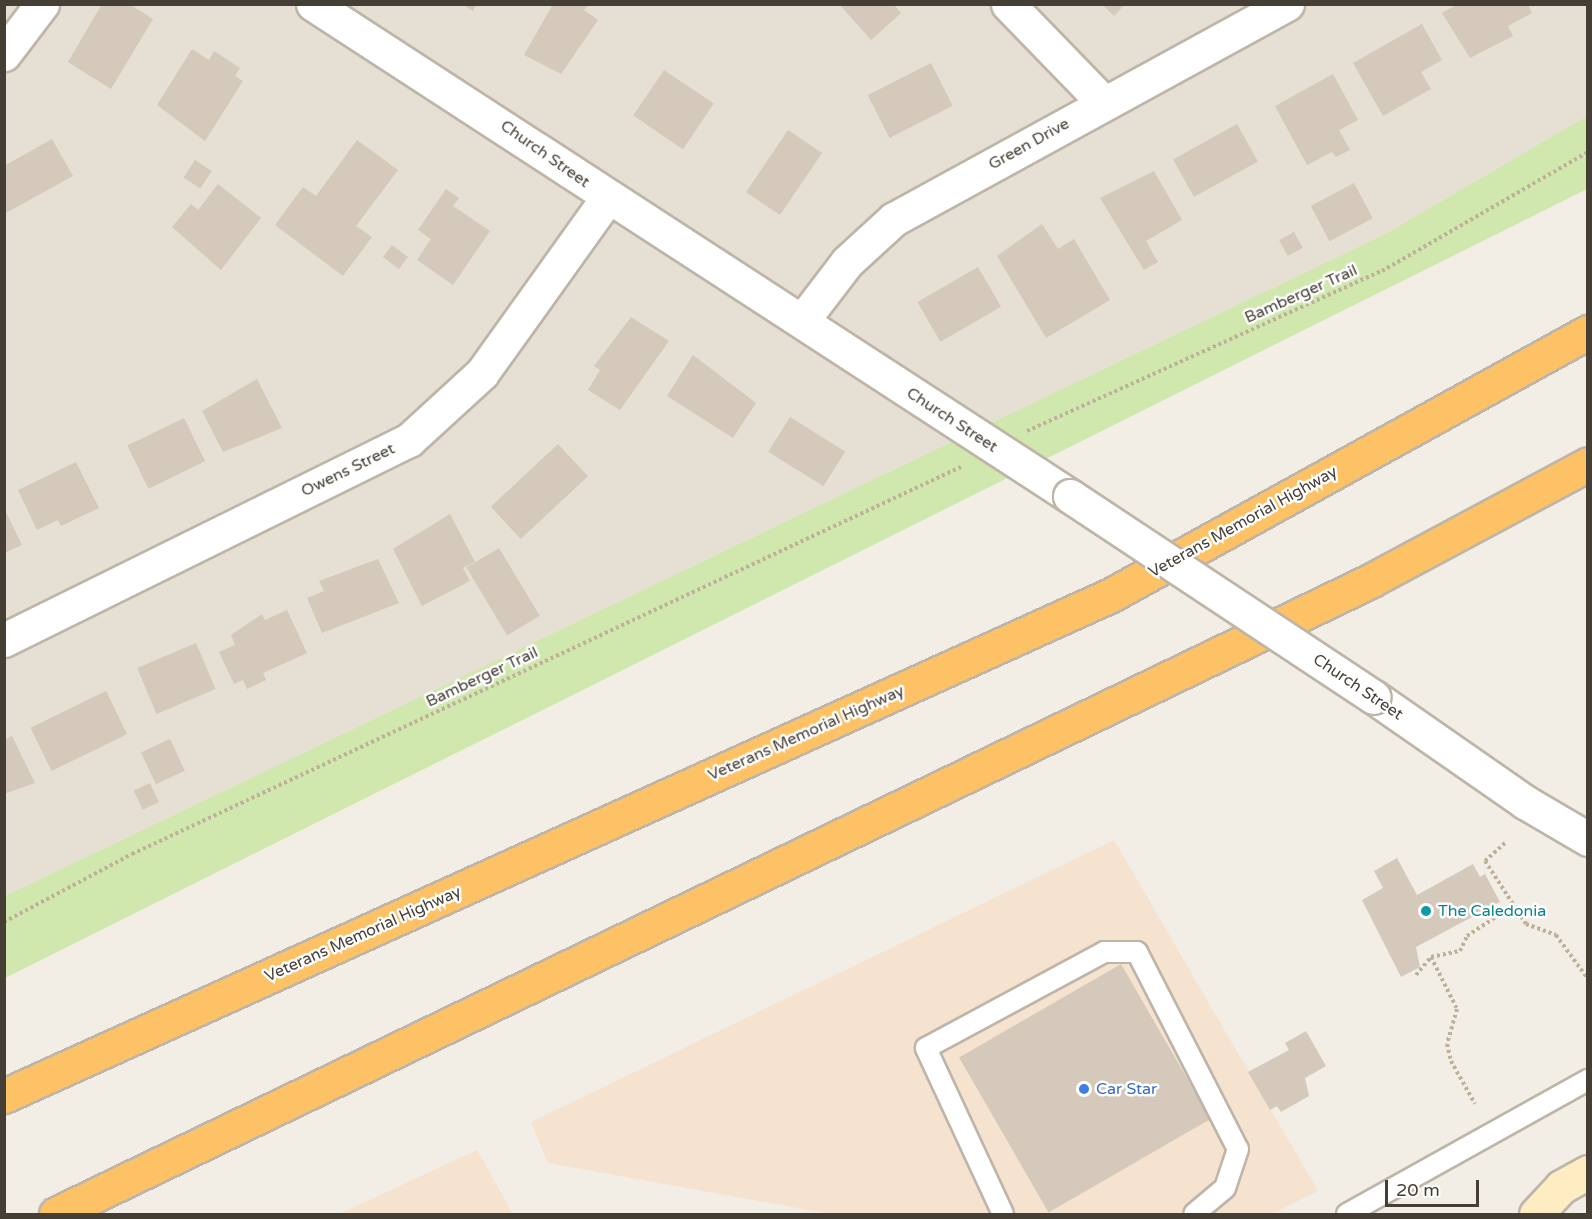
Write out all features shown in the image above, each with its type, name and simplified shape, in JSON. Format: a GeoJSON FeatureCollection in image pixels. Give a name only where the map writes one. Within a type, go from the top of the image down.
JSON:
{"type":"FeatureCollection","features":[{"type":"Feature","properties":{"kind":"highway","name":"Veterans Memorial Highway"},"geometry":{"type":"LineString","coordinates":[[4,1096],[1111,595],[1587,332]]}},
{"type":"Feature","properties":{"kind":"highway"},"geometry":{"type":"LineString","coordinates":[[56,1215],[1359,586],[1587,464]]}},
{"type":"Feature","properties":{"kind":"main road"},"geometry":{"type":"LineString","coordinates":[[1536,1215],[1561,1187],[1587,1172]]}},
{"type":"Feature","properties":{"kind":"street"},"geometry":{"type":"LineString","coordinates":[[4,54],[42,4]]}},
{"type":"Feature","properties":{"kind":"street","name":"Church Street"},"geometry":{"type":"LineString","coordinates":[[313,4],[1070,496],[1374,697],[1525,802],[1587,838]]}},
{"type":"Feature","properties":{"kind":"street"},"geometry":{"type":"LineString","coordinates":[[1008,4],[1104,103]]}},
{"type":"Feature","properties":{"kind":"street","name":"Green Drive"},"geometry":{"type":"LineString","coordinates":[[802,321],[847,262],[894,219],[1287,4]]}},
{"type":"Feature","properties":{"kind":"street","name":"Owens Street"},"geometry":{"type":"LineString","coordinates":[[4,640],[409,440],[482,373],[608,197]]}},
{"type":"Feature","properties":{"kind":"lane"},"geometry":{"type":"LineString","coordinates":[[1003,1215],[926,1048],[1104,952],[1137,952],[1238,1149],[1225,1188],[1194,1215]]}},
{"type":"Feature","properties":{"kind":"lane"},"geometry":{"type":"LineString","coordinates":[[1347,1215],[1587,1080]]}},
{"type":"Feature","properties":{"kind":"path","name":"Bamberger Trail"},"geometry":{"type":"LineString","coordinates":[[1023,433],[1382,271],[1587,152]]}},
{"type":"Feature","properties":{"kind":"path","name":"Bamberger Trail"},"geometry":{"type":"LineString","coordinates":[[4,922],[132,854],[972,460]]}},
{"type":"Feature","properties":{"kind":"path"},"geometry":{"type":"LineString","coordinates":[[1505,843],[1485,861],[1526,924],[1556,935],[1587,979]]}},
{"type":"Feature","properties":{"kind":"path"},"geometry":{"type":"LineString","coordinates":[[1416,975],[1431,957],[1460,951],[1467,936],[1514,905]]}},
{"type":"Feature","properties":{"kind":"path"},"geometry":{"type":"LineString","coordinates":[[1431,957],[1457,1009],[1448,1044],[1451,1061],[1475,1104]]}},
{"type":"Feature","properties":{"kind":"shaded area"},"geometry":{"type":"Polygon","coordinates":[[[5,5],[1587,5],[1587,116],[1385,234],[5,896],[5,5]]]}},
{"type":"Feature","properties":{"kind":"shaded area"},"geometry":{"type":"Polygon","coordinates":[[[1114,840],[1318,1191],[1271,1214],[831,1214],[548,1163],[531,1122],[1114,840]]]}},
{"type":"Feature","properties":{"kind":"shaded area"},"geometry":{"type":"Polygon","coordinates":[[[477,1150],[513,1214],[339,1214],[477,1150]]]}},
{"type":"Feature","properties":{"kind":"green space"},"geometry":{"type":"Polygon","coordinates":[[[1587,116],[1587,189],[5,978],[5,896],[1385,234],[1587,116]]]}},
{"type":"Feature","properties":{"kind":"building"},"geometry":{"type":"Polygon","coordinates":[[[102,4],[129,4],[153,19],[111,89],[68,62],[102,4]]]}},
{"type":"Feature","properties":{"kind":"building"},"geometry":{"type":"Polygon","coordinates":[[[462,4],[477,4],[473,11],[462,4]]]}},
{"type":"Feature","properties":{"kind":"building"},"geometry":{"type":"Polygon","coordinates":[[[553,4],[589,4],[584,10],[598,20],[561,74],[524,55],[553,4]]]}},
{"type":"Feature","properties":{"kind":"building"},"geometry":{"type":"Polygon","coordinates":[[[839,4],[893,4],[901,13],[871,40],[839,4]]]}},
{"type":"Feature","properties":{"kind":"building"},"geometry":{"type":"Polygon","coordinates":[[[1102,4],[1125,4],[1114,16],[1102,4]]]}},
{"type":"Feature","properties":{"kind":"building"},"geometry":{"type":"Polygon","coordinates":[[[1458,4],[1528,4],[1532,13],[1508,26],[1513,36],[1470,58],[1442,13],[1458,4]]]}},
{"type":"Feature","properties":{"kind":"building"},"geometry":{"type":"Polygon","coordinates":[[[1422,24],[1442,60],[1421,72],[1431,89],[1383,116],[1353,63],[1422,24]]]}},
{"type":"Feature","properties":{"kind":"building"},"geometry":{"type":"Polygon","coordinates":[[[192,49],[209,60],[214,51],[240,68],[235,76],[243,81],[205,141],[157,105],[192,49]]]}},
{"type":"Feature","properties":{"kind":"building"},"geometry":{"type":"Polygon","coordinates":[[[931,63],[953,106],[890,138],[868,95],[931,63]]]}},
{"type":"Feature","properties":{"kind":"building"},"geometry":{"type":"Polygon","coordinates":[[[664,70],[714,104],[683,149],[633,116],[664,70]]]}},
{"type":"Feature","properties":{"kind":"building"},"geometry":{"type":"Polygon","coordinates":[[[1333,74],[1358,120],[1339,130],[1350,150],[1336,157],[1332,152],[1307,165],[1275,106],[1333,74]]]}},
{"type":"Feature","properties":{"kind":"building"},"geometry":{"type":"Polygon","coordinates":[[[1237,124],[1258,162],[1194,197],[1173,159],[1237,124]]]}},
{"type":"Feature","properties":{"kind":"building"},"geometry":{"type":"Polygon","coordinates":[[[788,130],[822,153],[780,215],[746,192],[788,130]]]}},
{"type":"Feature","properties":{"kind":"building"},"geometry":{"type":"Polygon","coordinates":[[[52,139],[73,176],[4,214],[4,166],[52,139]]]}},
{"type":"Feature","properties":{"kind":"building"},"geometry":{"type":"Polygon","coordinates":[[[357,140],[398,170],[356,226],[372,237],[343,276],[275,225],[303,187],[316,196],[357,140]]]}},
{"type":"Feature","properties":{"kind":"building"},"geometry":{"type":"Polygon","coordinates":[[[195,160],[212,171],[200,189],[184,178],[195,160]]]}},
{"type":"Feature","properties":{"kind":"building"},"geometry":{"type":"Polygon","coordinates":[[[1154,171],[1182,220],[1146,241],[1158,262],[1144,270],[1100,198],[1154,171]]]}},
{"type":"Feature","properties":{"kind":"building"},"geometry":{"type":"Polygon","coordinates":[[[1354,183],[1373,218],[1330,241],[1311,206],[1354,183]]]}},
{"type":"Feature","properties":{"kind":"building"},"geometry":{"type":"Polygon","coordinates":[[[218,184],[261,218],[221,270],[172,227],[191,204],[198,210],[218,184]]]}},
{"type":"Feature","properties":{"kind":"building"},"geometry":{"type":"Polygon","coordinates":[[[446,189],[459,198],[453,206],[490,231],[453,285],[417,260],[431,239],[418,230],[446,189]]]}},
{"type":"Feature","properties":{"kind":"building"},"geometry":{"type":"Polygon","coordinates":[[[1042,224],[1058,249],[1074,239],[1110,300],[1046,338],[997,256],[1042,224]]]}},
{"type":"Feature","properties":{"kind":"building"},"geometry":{"type":"Polygon","coordinates":[[[1294,232],[1303,248],[1288,256],[1279,240],[1294,232]]]}},
{"type":"Feature","properties":{"kind":"building"},"geometry":{"type":"Polygon","coordinates":[[[392,245],[408,257],[399,269],[383,257],[392,245]]]}},
{"type":"Feature","properties":{"kind":"building"},"geometry":{"type":"Polygon","coordinates":[[[978,267],[1001,307],[940,342],[917,302],[978,267]]]}},
{"type":"Feature","properties":{"kind":"building"},"geometry":{"type":"Polygon","coordinates":[[[631,317],[669,341],[620,410],[588,390],[600,370],[594,366],[631,317]]]}},
{"type":"Feature","properties":{"kind":"building"},"geometry":{"type":"Polygon","coordinates":[[[693,355],[756,403],[733,438],[667,396],[693,355]]]}},
{"type":"Feature","properties":{"kind":"building"},"geometry":{"type":"Polygon","coordinates":[[[257,379],[282,428],[223,452],[202,411],[257,379]]]}},
{"type":"Feature","properties":{"kind":"building"},"geometry":{"type":"Polygon","coordinates":[[[790,417],[845,451],[823,486],[768,452],[790,417]]]}},
{"type":"Feature","properties":{"kind":"building"},"geometry":{"type":"Polygon","coordinates":[[[184,418],[205,461],[148,489],[127,446],[184,418]]]}},
{"type":"Feature","properties":{"kind":"building"},"geometry":{"type":"Polygon","coordinates":[[[558,444],[588,476],[521,539],[491,507],[558,444]]]}},
{"type":"Feature","properties":{"kind":"building"},"geometry":{"type":"Polygon","coordinates":[[[76,462],[99,508],[61,526],[58,520],[37,530],[18,490],[76,462]]]}},
{"type":"Feature","properties":{"kind":"building"},"geometry":{"type":"Polygon","coordinates":[[[4,508],[22,545],[4,553],[4,508]]]}},
{"type":"Feature","properties":{"kind":"building"},"geometry":{"type":"Polygon","coordinates":[[[450,514],[475,562],[463,568],[470,581],[422,606],[393,549],[450,514]]]}},
{"type":"Feature","properties":{"kind":"building"},"geometry":{"type":"Polygon","coordinates":[[[499,548],[540,616],[507,635],[466,568],[499,548]]]}},
{"type":"Feature","properties":{"kind":"building"},"geometry":{"type":"Polygon","coordinates":[[[378,559],[399,603],[322,633],[307,598],[324,591],[319,581],[378,559]]]}},
{"type":"Feature","properties":{"kind":"building"},"geometry":{"type":"Polygon","coordinates":[[[287,610],[307,653],[263,673],[266,680],[247,689],[243,680],[234,684],[219,652],[235,645],[231,635],[262,614],[265,620],[287,610]]]}},
{"type":"Feature","properties":{"kind":"building"},"geometry":{"type":"Polygon","coordinates":[[[196,643],[216,689],[157,714],[137,668],[196,643]]]}},
{"type":"Feature","properties":{"kind":"building"},"geometry":{"type":"Polygon","coordinates":[[[106,691],[127,734],[52,771],[31,728],[106,691]]]}},
{"type":"Feature","properties":{"kind":"building"},"geometry":{"type":"Polygon","coordinates":[[[12,736],[35,783],[4,794],[4,740],[12,736]]]}},
{"type":"Feature","properties":{"kind":"building"},"geometry":{"type":"Polygon","coordinates":[[[170,739],[185,771],[156,784],[141,753],[170,739]]]}},
{"type":"Feature","properties":{"kind":"building"},"geometry":{"type":"Polygon","coordinates":[[[150,783],[159,802],[143,810],[134,791],[150,783]]]}},
{"type":"Feature","properties":{"kind":"building","name":"The Caledonia"},"geometry":{"type":"Polygon","coordinates":[[[1397,858],[1417,895],[1473,864],[1480,877],[1485,874],[1500,902],[1416,947],[1420,967],[1401,977],[1362,900],[1383,888],[1374,871],[1397,858]]]}},
{"type":"Feature","properties":{"kind":"building","name":"Car Star"},"geometry":{"type":"Polygon","coordinates":[[[1121,964],[1210,1119],[1049,1213],[959,1058],[1121,964]]]}},
{"type":"Feature","properties":{"kind":"building"},"geometry":{"type":"Polygon","coordinates":[[[1306,1031],[1326,1066],[1305,1078],[1309,1096],[1281,1112],[1277,1106],[1270,1110],[1248,1072],[1289,1050],[1285,1043],[1306,1031]]]}},
{"type":"Feature","properties":{"kind":"place","name":"The Caledonia"},"geometry":{"type":"Point","coordinates":[1426,911]}},
{"type":"Feature","properties":{"kind":"place","name":"Car Star"},"geometry":{"type":"Point","coordinates":[1084,1089]}}]}
